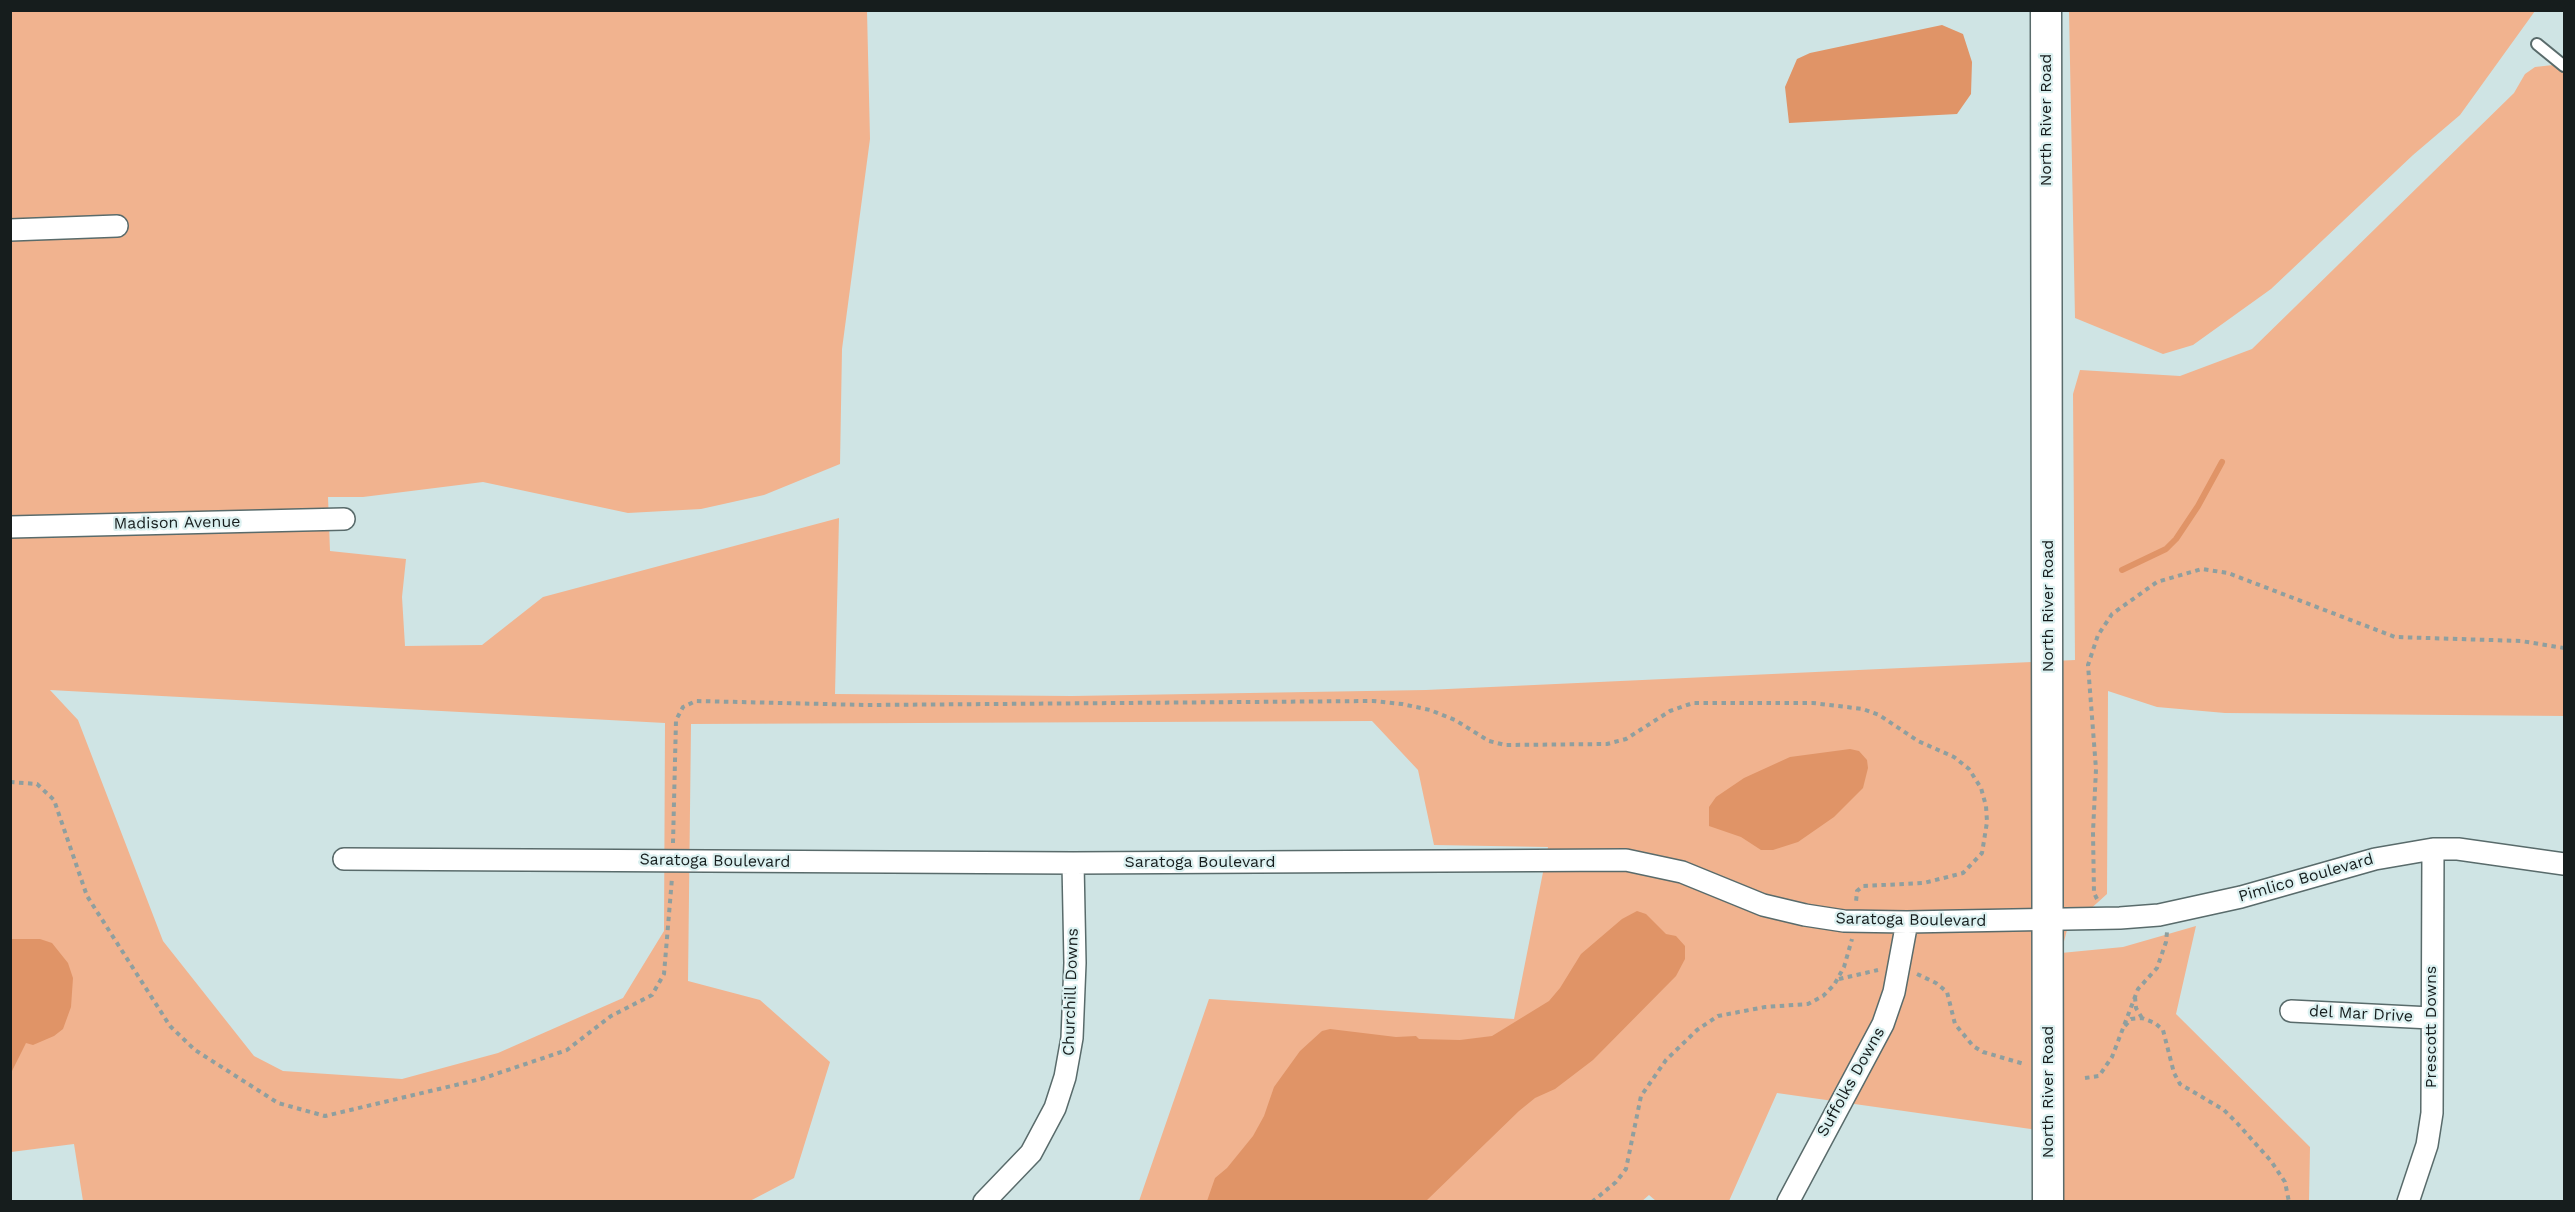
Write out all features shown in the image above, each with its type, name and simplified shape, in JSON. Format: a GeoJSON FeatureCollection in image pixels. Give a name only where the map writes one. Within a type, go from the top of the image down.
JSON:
{"type":"FeatureCollection","features":[{"type":"Feature","properties":{"kind":"street","name":"North River Road"},"geometry":{"type":"LineString","coordinates":[[2046,10],[2048,1202]]}},
{"type":"Feature","properties":{"kind":"street"},"geometry":{"type":"LineString","coordinates":[[10,230],[117,226]]}},
{"type":"Feature","properties":{"kind":"street","name":"Madison Avenue"},"geometry":{"type":"LineString","coordinates":[[10,527],[344,519]]}},
{"type":"Feature","properties":{"kind":"street","name":"Pimlico Boulevard"},"geometry":{"type":"LineString","coordinates":[[2048,920],[2105,919],[2167,913],[2241,897],[2375,859],[2433,849],[2458,849],[2565,864]]}},
{"type":"Feature","properties":{"kind":"street","name":"Prescott Downs"},"geometry":{"type":"LineString","coordinates":[[2408,1202],[2427,1145],[2432,1113],[2433,849]]}},
{"type":"Feature","properties":{"kind":"street","name":"Saratoga Boulevard"},"geometry":{"type":"LineString","coordinates":[[344,859],[1072,863],[1626,860],[1682,872],[1763,904],[1805,915],[1855,922],[2048,920]]}},
{"type":"Feature","properties":{"kind":"street","name":"Churchill Downs"},"geometry":{"type":"LineString","coordinates":[[984,1202],[1031,1153],[1055,1108],[1065,1077],[1072,1038],[1075,963],[1072,863]]}},
{"type":"Feature","properties":{"kind":"street","name":"Suffolks Downs"},"geometry":{"type":"LineString","coordinates":[[1788,1202],[1883,1024],[1899,966],[1906,922]]}},
{"type":"Feature","properties":{"kind":"street","name":"del Mar Drive"},"geometry":{"type":"LineString","coordinates":[[2291,1011],[2431,1018]]}},
{"type":"Feature","properties":{"kind":"lane"},"geometry":{"type":"LineString","coordinates":[[2537,44],[2565,66]]}},
{"type":"Feature","properties":{"kind":"path"},"geometry":{"type":"LineString","coordinates":[[2105,919],[2094,893],[2096,769],[2088,665],[2098,635],[2112,614],[2157,582],[2202,569],[2228,573],[2395,637],[2521,642],[2565,648]]}},
{"type":"Feature","properties":{"kind":"path"},"geometry":{"type":"LineString","coordinates":[[10,782],[37,784],[54,800],[87,896],[170,1026],[195,1050],[278,1103],[325,1116],[481,1079],[567,1050],[611,1016],[652,995],[664,974],[668,950],[676,720],[683,707],[696,701],[879,705],[1373,701],[1430,710],[1455,720],[1489,741],[1505,745],[1607,744],[1626,738],[1670,711],[1693,703],[1813,703],[1863,709],[1879,715],[1918,741],[1954,757],[1969,768],[1981,788],[1986,806],[1986,843],[1976,862],[1963,873],[1924,883],[1863,886],[1857,891],[1855,922],[1844,968],[1838,979],[1823,996],[1809,1005],[1765,1007],[1718,1016],[1697,1030],[1652,1077],[1637,1109],[1626,1169],[1616,1182],[1592,1202]]}},
{"type":"Feature","properties":{"kind":"path"},"geometry":{"type":"LineString","coordinates":[[2085,1078],[2099,1076],[2112,1057],[2135,996],[2157,968],[2166,942],[2167,913]]}},
{"type":"Feature","properties":{"kind":"path"},"geometry":{"type":"LineString","coordinates":[[1838,979],[1899,966],[1936,983],[1947,992],[1955,1024],[1973,1046],[1983,1052],[2024,1064]]}},
{"type":"Feature","properties":{"kind":"path"},"geometry":{"type":"LineString","coordinates":[[2135,996],[2136,1008],[2142,1018]]}},
{"type":"Feature","properties":{"kind":"path"},"geometry":{"type":"LineString","coordinates":[[2125,1026],[2131,1019],[2142,1018],[2155,1023],[2163,1030],[2174,1073],[2180,1084],[2224,1110],[2237,1123],[2271,1161],[2284,1182],[2289,1202]]}},
{"type":"Feature","properties":{"kind":"shaded area"},"geometry":{"type":"Polygon","coordinates":[[[2069,10],[2535,11],[2460,115],[2413,155],[2271,289],[2193,345],[2163,354],[2075,318],[2069,10]]]}},
{"type":"Feature","properties":{"kind":"shaded area"},"geometry":{"type":"Polygon","coordinates":[[[11,11],[867,11],[870,139],[842,349],[840,464],[764,495],[701,509],[628,513],[483,482],[363,497],[328,497],[330,551],[406,559],[402,597],[405,646],[482,645],[543,597],[839,518],[835,694],[1072,696],[1426,690],[2075,660],[2073,394],[2080,370],[2180,376],[2252,349],[2514,93],[2525,74],[2535,67],[2553,65],[2564,73],[2564,716],[2225,713],[2157,707],[2108,691],[2107,894],[2067,930],[2061,953],[2123,947],[2196,926],[2176,1014],[2310,1147],[2309,1201],[2059,1201],[2059,1133],[1777,1093],[1729,1201],[1656,1201],[1649,1195],[1641,1202],[1139,1201],[1209,999],[1514,1019],[1548,847],[1434,845],[1418,770],[1372,721],[691,724],[688,981],[760,1000],[830,1062],[794,1178],[748,1202],[83,1201],[74,1144],[11,1152],[11,11]],[[50,690],[78,720],[163,941],[254,1056],[283,1071],[402,1079],[498,1053],[623,998],[664,931],[665,723],[50,690]]]}},
{"type":"Feature","properties":{"kind":"shaded area"},"geometry":{"type":"Polygon","coordinates":[[[1942,25],[1963,34],[1972,62],[1971,94],[1957,114],[1789,123],[1785,87],[1797,59],[1810,53],[1942,25]]]}},
{"type":"Feature","properties":{"kind":"shaded area"},"geometry":{"type":"Polygon","coordinates":[[[1850,749],[1859,751],[1867,760],[1868,768],[1863,788],[1834,817],[1798,842],[1773,850],[1761,850],[1741,837],[1709,826],[1709,807],[1716,797],[1744,778],[1790,757],[1850,749]]]}},
{"type":"Feature","properties":{"kind":"shaded area"},"geometry":{"type":"Polygon","coordinates":[[[1637,911],[1646,914],[1666,934],[1676,936],[1685,946],[1685,959],[1676,976],[1593,1060],[1555,1089],[1535,1098],[1519,1111],[1426,1201],[1207,1201],[1215,1178],[1227,1168],[1253,1136],[1264,1116],[1274,1087],[1300,1051],[1322,1031],[1330,1029],[1396,1037],[1416,1036],[1419,1039],[1460,1040],[1492,1036],[1549,1001],[1581,954],[1622,919],[1637,911]]]}},
{"type":"Feature","properties":{"kind":"shaded area"},"geometry":{"type":"Polygon","coordinates":[[[11,939],[40,939],[52,943],[68,963],[73,978],[71,1007],[63,1029],[54,1036],[33,1045],[26,1043],[11,1073],[11,939]]]}},
{"type":"Feature","properties":{"kind":"waterway"},"geometry":{"type":"LineString","coordinates":[[2122,570],[2166,549],[2176,539],[2198,506],[2222,462]]}}]}
